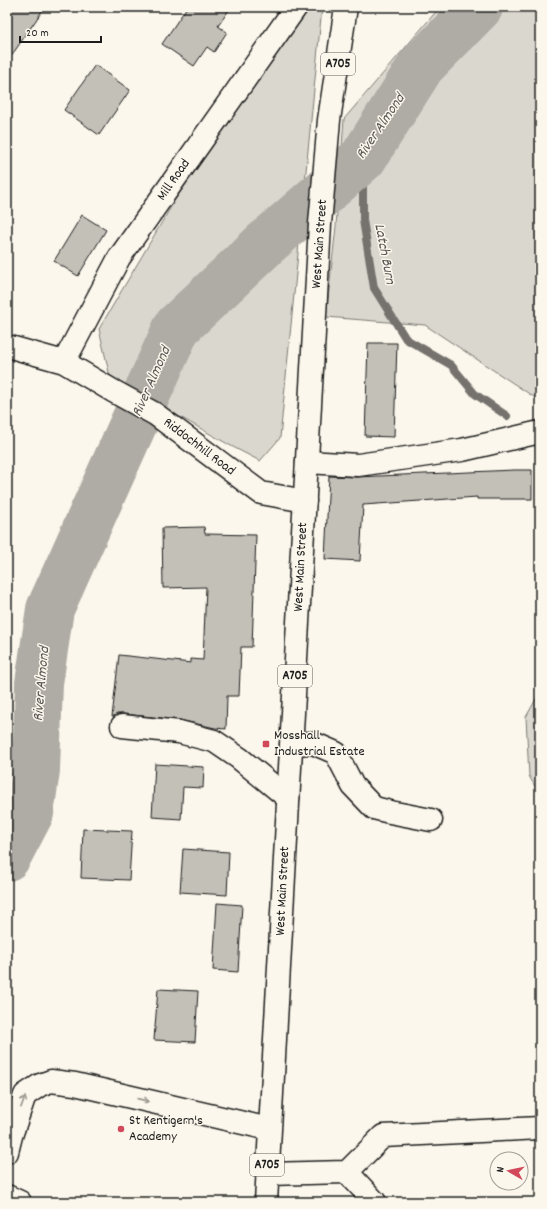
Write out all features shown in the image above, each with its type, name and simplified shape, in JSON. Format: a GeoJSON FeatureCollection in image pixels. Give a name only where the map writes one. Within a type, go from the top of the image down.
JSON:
{"type":"FeatureCollection","features":[{"type":"Feature","properties":{"kind":"main road","name":"Mill Road"},"geometry":{"type":"LineString","coordinates":[[64,362],[119,258],[296,7]]}},
{"type":"Feature","properties":{"kind":"main road","name":"West Main Street"},"geometry":{"type":"LineString","coordinates":[[269,1129],[308,462],[320,224],[329,120],[346,7]]}},
{"type":"Feature","properties":{"kind":"main road","name":"Riddochhill Road"},"geometry":{"type":"LineString","coordinates":[[7,346],[64,362],[155,414],[261,493],[305,501]]}},
{"type":"Feature","properties":{"kind":"main road"},"geometry":{"type":"LineString","coordinates":[[308,462],[358,465],[462,450],[540,432]]}},
{"type":"Feature","properties":{"kind":"main road"},"geometry":{"type":"LineString","coordinates":[[122,726],[179,732],[214,741],[239,758],[288,798]]}},
{"type":"Feature","properties":{"kind":"main road"},"geometry":{"type":"LineString","coordinates":[[291,744],[313,743],[336,753],[353,786],[374,808],[431,820]]}},
{"type":"Feature","properties":{"kind":"main road"},"geometry":{"type":"LineString","coordinates":[[7,1152],[25,1096],[40,1085],[51,1081],[75,1084],[269,1129]]}},
{"type":"Feature","properties":{"kind":"main road"},"geometry":{"type":"LineString","coordinates":[[267,1174],[347,1172],[383,1136],[540,1128]]}},
{"type":"Feature","properties":{"kind":"main road","name":"A705"},"geometry":{"type":"LineString","coordinates":[[266,1202],[269,1129]]}},
{"type":"Feature","properties":{"kind":"main road"},"geometry":{"type":"LineString","coordinates":[[347,1172],[375,1202]]}},
{"type":"Feature","properties":{"kind":"main road"},"geometry":{"type":"LineString","coordinates":[[7,1196],[20,1202]]}},
{"type":"Feature","properties":{"kind":"shaded area"},"geometry":{"type":"Polygon","coordinates":[[[310,7],[322,7],[280,438],[260,461],[110,377],[99,329],[175,200],[310,7]]]}},
{"type":"Feature","properties":{"kind":"shaded area"},"geometry":{"type":"Polygon","coordinates":[[[440,7],[540,7],[540,401],[425,325],[326,317],[336,226],[344,119],[440,7]]]}},
{"type":"Feature","properties":{"kind":"shaded area"},"geometry":{"type":"Polygon","coordinates":[[[540,692],[540,795],[529,776],[526,717],[540,692]]]}},
{"type":"Feature","properties":{"kind":"building"},"geometry":{"type":"Polygon","coordinates":[[[7,7],[45,7],[7,62],[7,7]]]}},
{"type":"Feature","properties":{"kind":"building"},"geometry":{"type":"Polygon","coordinates":[[[187,7],[231,7],[218,26],[227,32],[214,52],[207,47],[194,66],[162,44],[187,7]]]}},
{"type":"Feature","properties":{"kind":"building"},"geometry":{"type":"Polygon","coordinates":[[[95,65],[130,90],[99,135],[64,110],[95,65]]]}},
{"type":"Feature","properties":{"kind":"building"},"geometry":{"type":"Polygon","coordinates":[[[82,215],[106,230],[78,276],[54,261],[82,215]]]}},
{"type":"Feature","properties":{"kind":"building"},"geometry":{"type":"Polygon","coordinates":[[[368,343],[397,343],[394,437],[365,436],[368,343]]]}},
{"type":"Feature","properties":{"kind":"building"},"geometry":{"type":"Polygon","coordinates":[[[532,470],[532,499],[477,499],[477,497],[363,505],[360,561],[325,559],[329,476],[357,477],[532,470]]]}},
{"type":"Feature","properties":{"kind":"building"},"geometry":{"type":"Polygon","coordinates":[[[204,527],[205,534],[256,535],[252,647],[241,647],[239,696],[227,696],[226,729],[180,720],[123,714],[117,714],[112,717],[119,655],[191,663],[191,659],[203,660],[206,587],[163,588],[162,528],[204,527]]]}},
{"type":"Feature","properties":{"kind":"building"},"geometry":{"type":"Polygon","coordinates":[[[155,764],[204,767],[203,788],[183,787],[181,819],[152,817],[155,764]]]}},
{"type":"Feature","properties":{"kind":"building"},"geometry":{"type":"Polygon","coordinates":[[[83,829],[132,831],[129,880],[81,878],[83,829]]]}},
{"type":"Feature","properties":{"kind":"building"},"geometry":{"type":"Polygon","coordinates":[[[183,849],[229,852],[227,895],[180,892],[183,849]]]}},
{"type":"Feature","properties":{"kind":"building"},"geometry":{"type":"Polygon","coordinates":[[[217,903],[242,905],[238,972],[213,970],[217,903]]]}},
{"type":"Feature","properties":{"kind":"building"},"geometry":{"type":"Polygon","coordinates":[[[158,989],[198,991],[195,1042],[154,1040],[158,989]]]}},
{"type":"Feature","properties":{"kind":"waterway","name":"River Almond"},"geometry":{"type":"LineString","coordinates":[[7,857],[30,813],[36,770],[39,683],[50,609],[177,327],[266,243],[363,158],[421,66],[479,7]]}},
{"type":"Feature","properties":{"kind":"waterway","name":"Latch Burn"},"geometry":{"type":"LineString","coordinates":[[363,158],[363,220],[374,288],[406,339],[451,365],[475,394],[507,416]]}},
{"type":"Feature","properties":{"kind":"waterway","name":"Latch Burn"},"geometry":{"type":"LineString","coordinates":[[539,447],[540,451]]}},
{"type":"Feature","properties":{"kind":"place","name":"Mosshall Industrial Estate"},"geometry":{"type":"Point","coordinates":[266,744]}},
{"type":"Feature","properties":{"kind":"place","name":"St Kentigern's Academy"},"geometry":{"type":"Point","coordinates":[121,1129]}}]}
